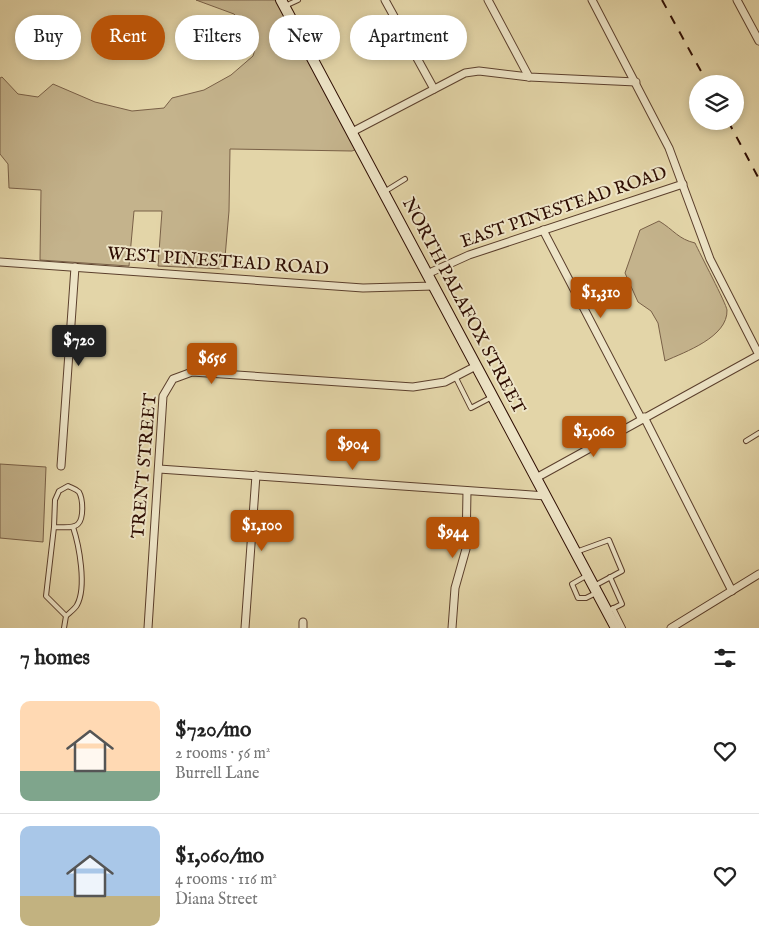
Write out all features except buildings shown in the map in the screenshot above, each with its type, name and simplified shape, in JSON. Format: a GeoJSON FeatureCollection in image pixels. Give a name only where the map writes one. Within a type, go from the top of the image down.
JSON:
{"type":"FeatureCollection","features":[{"type":"Feature","properties":{"kind":"main road","name":"NORTH PALAFOX STREET"},"geometry":{"type":"LineString","coordinates":[[283,3],[595,589],[610,610],[616,628]]}},
{"type":"Feature","properties":{"kind":"street"},"geometry":{"type":"LineString","coordinates":[[385,0],[434,90]]}},
{"type":"Feature","properties":{"kind":"street"},"geometry":{"type":"LineString","coordinates":[[488,0],[529,77]]}},
{"type":"Feature","properties":{"kind":"street"},"geometry":{"type":"LineString","coordinates":[[536,478],[759,355],[710,259],[669,148],[592,0]]}},
{"type":"Feature","properties":{"kind":"street"},"geometry":{"type":"LineString","coordinates":[[737,0],[759,41]]}},
{"type":"Feature","properties":{"kind":"street"},"geometry":{"type":"LineString","coordinates":[[352,132],[465,73],[636,82]]}},
{"type":"Feature","properties":{"kind":"street","name":"EAST PINESTEAD ROAD"},"geometry":{"type":"LineString","coordinates":[[427,274],[469,255],[683,184]]}},
{"type":"Feature","properties":{"kind":"street"},"geometry":{"type":"LineString","coordinates":[[542,230],[643,418],[732,591]]}},
{"type":"Feature","properties":{"kind":"street","name":"WEST PINESTEAD ROAD"},"geometry":{"type":"LineString","coordinates":[[0,262],[353,287],[399,288],[434,286]]}},
{"type":"Feature","properties":{"kind":"street"},"geometry":{"type":"LineString","coordinates":[[61,466],[75,267]]}},
{"type":"Feature","properties":{"kind":"street","name":"TRENT STREET"},"geometry":{"type":"LineString","coordinates":[[148,628],[164,392],[173,379],[184,373],[413,387],[436,384],[456,378],[476,366]]}},
{"type":"Feature","properties":{"kind":"street"},"geometry":{"type":"LineString","coordinates":[[159,469],[546,496]]}},
{"type":"Feature","properties":{"kind":"street"},"geometry":{"type":"LineString","coordinates":[[245,628],[256,475]]}},
{"type":"Feature","properties":{"kind":"street"},"geometry":{"type":"LineString","coordinates":[[452,628],[455,588],[466,549],[467,491]]}},
{"type":"Feature","properties":{"kind":"street"},"geometry":{"type":"LineString","coordinates":[[671,628],[759,574]]}},
{"type":"Feature","properties":{"kind":"lane"},"geometry":{"type":"LineString","coordinates":[[283,3],[298,0]]}},
{"type":"Feature","properties":{"kind":"lane"},"geometry":{"type":"LineString","coordinates":[[384,192],[405,179]]}},
{"type":"Feature","properties":{"kind":"lane"},"geometry":{"type":"LineString","coordinates":[[456,378],[471,408],[493,396]]}},
{"type":"Feature","properties":{"kind":"lane"},"geometry":{"type":"LineString","coordinates":[[746,441],[759,433]]}},
{"type":"Feature","properties":{"kind":"lane"},"geometry":{"type":"LineString","coordinates":[[54,527],[73,527],[79,524],[82,517],[81,497],[78,490],[68,486],[59,491],[55,500],[54,527],[46,596],[66,616]]}},
{"type":"Feature","properties":{"kind":"lane"},"geometry":{"type":"LineString","coordinates":[[64,628],[66,616],[78,605],[80,588],[80,548],[73,527]]}},
{"type":"Feature","properties":{"kind":"lane"},"geometry":{"type":"LineString","coordinates":[[576,552],[609,540],[622,571],[610,577],[586,598],[578,598],[572,584],[588,574]]}},
{"type":"Feature","properties":{"kind":"lane"},"geometry":{"type":"LineString","coordinates":[[610,577],[622,604],[610,610],[623,628]]}},
{"type":"Feature","properties":{"kind":"shaded area"},"geometry":{"type":"Polygon","coordinates":[[[196,0],[277,0],[285,15],[269,15],[269,60],[309,60],[357,149],[352,151],[230,149],[229,211],[224,269],[158,266],[162,211],[134,211],[129,266],[40,260],[41,190],[9,188],[8,164],[0,154],[0,78],[2,77],[18,94],[38,97],[53,84],[95,102],[132,111],[164,108],[172,98],[204,90],[231,75],[248,60],[259,60],[259,15],[234,14],[196,0]]]}},
{"type":"Feature","properties":{"kind":"shaded area"},"geometry":{"type":"Polygon","coordinates":[[[659,221],[680,237],[695,243],[727,310],[721,328],[713,336],[694,348],[665,361],[658,323],[651,311],[638,302],[625,273],[640,230],[659,221]]]}},
{"type":"Feature","properties":{"kind":"shaded area"},"geometry":{"type":"Polygon","coordinates":[[[0,464],[46,467],[43,542],[0,538],[0,464]]]}},
{"type":"Feature","properties":{"kind":"railway"},"geometry":{"type":"LineString","coordinates":[[662,0],[703,75]]}},
{"type":"Feature","properties":{"kind":"railway"},"geometry":{"type":"LineString","coordinates":[[733,130],[759,179]]}}]}
